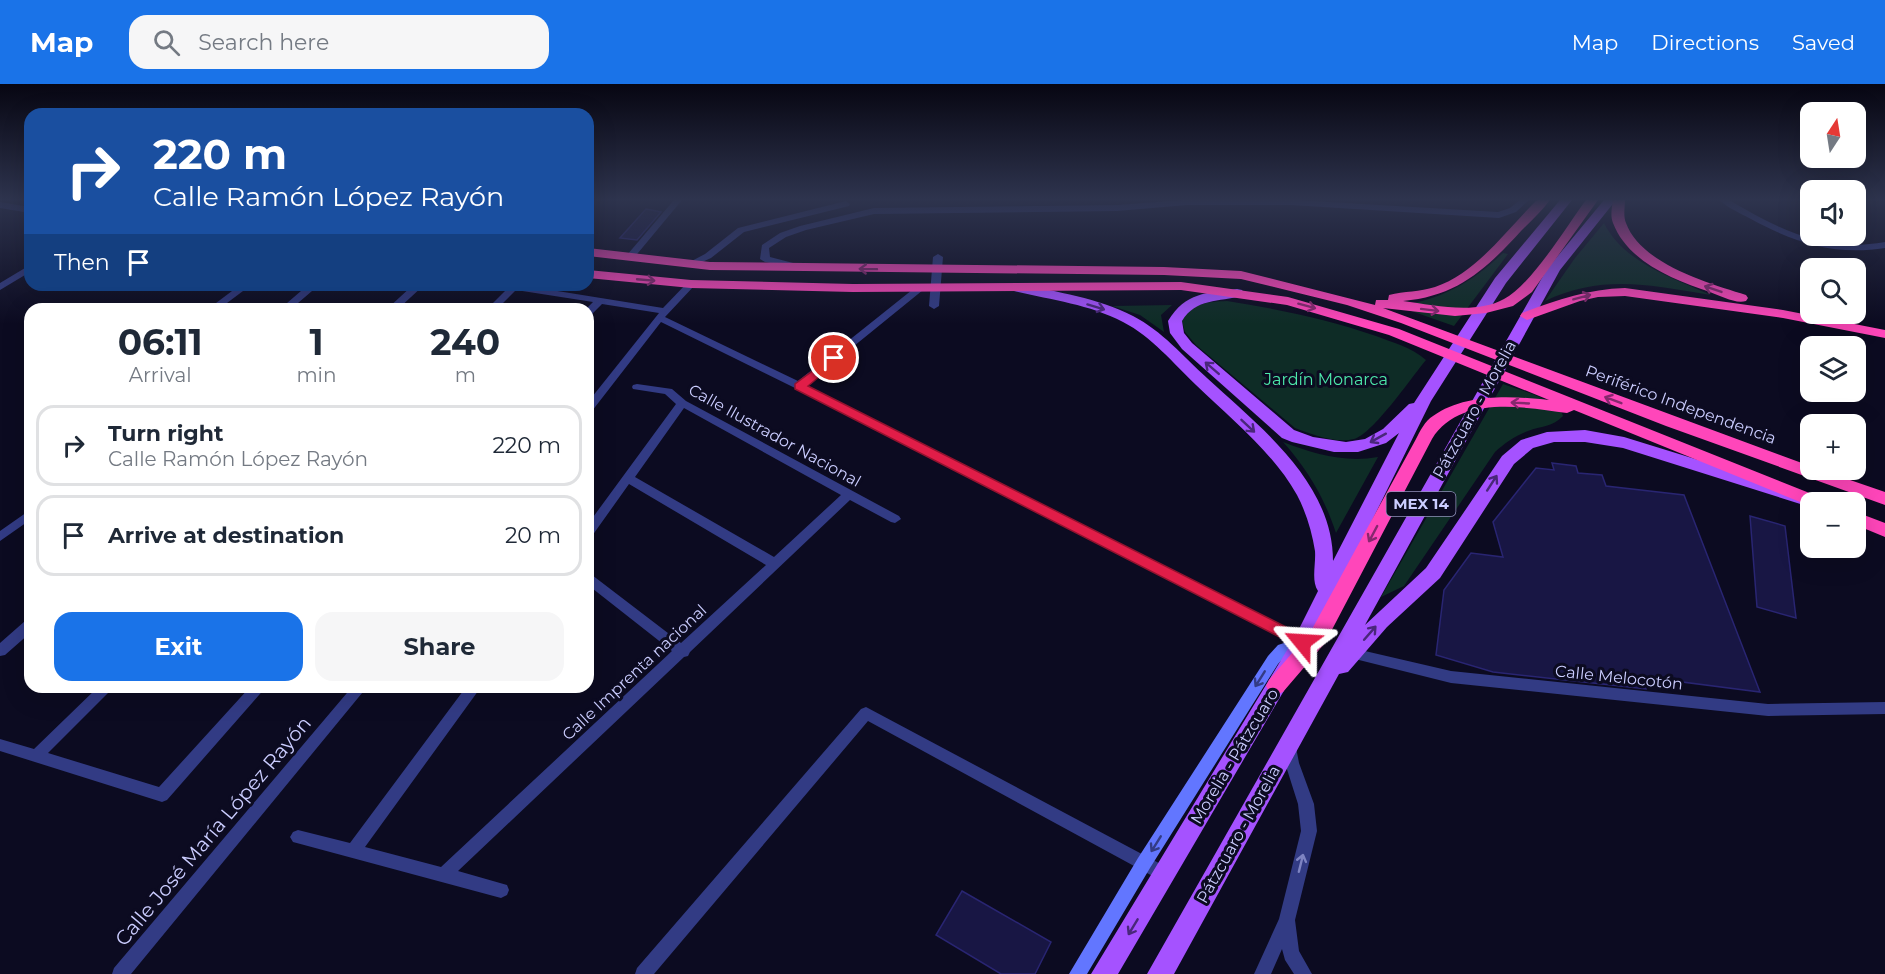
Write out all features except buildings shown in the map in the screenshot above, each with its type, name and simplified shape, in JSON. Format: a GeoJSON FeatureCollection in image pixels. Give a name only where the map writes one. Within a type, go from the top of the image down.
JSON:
{"type":"FeatureCollection","features":[{"type":"Feature","properties":{"kind":"highway"},"geometry":{"type":"LineString","coordinates":[[594,275],[691,284],[853,288],[1181,286],[1242,284],[1280,278],[1386,298],[1411,298],[1455,284],[1475,272],[1504,242]]}},
{"type":"Feature","properties":{"kind":"highway"},"geometry":{"type":"LineString","coordinates":[[853,288],[925,279],[1214,281],[1435,311],[1466,312],[1494,308],[1508,303],[1523,293],[1561,242]]}},
{"type":"Feature","properties":{"kind":"highway"},"geometry":{"type":"LineString","coordinates":[[1632,242],[1639,250],[1659,264],[1700,285],[1743,299],[1800,308]]}},
{"type":"Feature","properties":{"kind":"highway"},"geometry":{"type":"LineString","coordinates":[[594,253],[691,264],[818,268],[1164,271],[1352,302],[1406,320],[1527,376],[1804,492]]}},
{"type":"Feature","properties":{"kind":"highway"},"geometry":{"type":"LineString","coordinates":[[1242,284],[1288,301],[1394,332],[1527,376]]}},
{"type":"Feature","properties":{"kind":"highway"},"geometry":{"type":"LineString","coordinates":[[1527,316],[1576,298],[1598,293],[1625,292],[1783,314],[1885,334]]}},
{"type":"Feature","properties":{"kind":"highway"},"geometry":{"type":"LineString","coordinates":[[1866,321],[1885,324]]}},
{"type":"Feature","properties":{"kind":"highway","name":"Periférico Independencia"},"geometry":{"type":"LineString","coordinates":[[1527,376],[1885,499]]}},
{"type":"Feature","properties":{"kind":"highway"},"geometry":{"type":"LineString","coordinates":[[1276,686],[1318,637],[1430,430],[1445,416],[1480,405],[1509,403],[1536,404],[1620,418],[1685,437],[1805,492]]}},
{"type":"Feature","properties":{"kind":"highway"},"geometry":{"type":"LineString","coordinates":[[1866,508],[1885,512]]}},
{"type":"Feature","properties":{"kind":"highway"},"geometry":{"type":"LineString","coordinates":[[1866,522],[1885,530]]}},
{"type":"Feature","properties":{"kind":"main road","name":"Morelia - Pátzcuaro"},"geometry":{"type":"LineString","coordinates":[[1104,974],[1302,642],[1424,401],[1500,281],[1532,242]]}},
{"type":"Feature","properties":{"kind":"main road","name":"Pátzcuaro - Morelia"},"geometry":{"type":"LineString","coordinates":[[1160,974],[1527,316],[1554,269],[1576,242]]}},
{"type":"Feature","properties":{"kind":"main road"},"geometry":{"type":"LineString","coordinates":[[1242,284],[1186,304],[1175,321],[1177,333],[1187,346],[1288,434],[1322,445],[1356,447],[1379,440],[1424,401]]}},
{"type":"Feature","properties":{"kind":"main road"},"geometry":{"type":"LineString","coordinates":[[1019,288],[1094,306],[1130,320],[1151,335],[1257,433],[1290,469],[1310,501],[1321,528],[1327,563],[1323,597]]}},
{"type":"Feature","properties":{"kind":"main road"},"geometry":{"type":"LineString","coordinates":[[1318,693],[1380,622],[1433,573],[1508,460],[1527,444],[1553,436],[1585,436],[1624,443],[1800,492]]}},
{"type":"Feature","properties":{"kind":"street"},"geometry":{"type":"LineString","coordinates":[[630,257],[643,242]]}},
{"type":"Feature","properties":{"kind":"street"},"geometry":{"type":"LineString","coordinates":[[691,264],[708,256],[726,242]]}},
{"type":"Feature","properties":{"kind":"street"},"geometry":{"type":"LineString","coordinates":[[773,242],[765,247],[765,259],[776,263],[818,268]]}},
{"type":"Feature","properties":{"kind":"street"},"geometry":{"type":"LineString","coordinates":[[1812,242],[1833,247],[1871,249],[1885,245]]}},
{"type":"Feature","properties":{"kind":"street"},"geometry":{"type":"LineString","coordinates":[[934,306],[938,257]]}},
{"type":"Feature","properties":{"kind":"street"},"geometry":{"type":"LineString","coordinates":[[0,287],[24,272]]}},
{"type":"Feature","properties":{"kind":"street"},"geometry":{"type":"LineString","coordinates":[[594,401],[662,315],[691,284]]}},
{"type":"Feature","properties":{"kind":"street"},"geometry":{"type":"LineString","coordinates":[[800,386],[920,288]]}},
{"type":"Feature","properties":{"kind":"street"},"geometry":{"type":"LineString","coordinates":[[221,303],[238,291]]}},
{"type":"Feature","properties":{"kind":"street"},"geometry":{"type":"LineString","coordinates":[[292,303],[307,291]]}},
{"type":"Feature","properties":{"kind":"street"},"geometry":{"type":"LineString","coordinates":[[399,303],[412,291]]}},
{"type":"Feature","properties":{"kind":"street"},"geometry":{"type":"LineString","coordinates":[[498,303],[510,291]]}},
{"type":"Feature","properties":{"kind":"street"},"geometry":{"type":"LineString","coordinates":[[538,291],[662,315],[1302,642]]}},
{"type":"Feature","properties":{"kind":"street"},"geometry":{"type":"LineString","coordinates":[[594,306],[599,301]]}},
{"type":"Feature","properties":{"kind":"street","name":"Calle Ilustrador Nacional"},"geometry":{"type":"LineString","coordinates":[[637,387],[668,391],[682,404],[895,519]]}},
{"type":"Feature","properties":{"kind":"street"},"geometry":{"type":"LineString","coordinates":[[594,518],[628,478],[682,404]]}},
{"type":"Feature","properties":{"kind":"street"},"geometry":{"type":"LineString","coordinates":[[628,478],[775,564]]}},
{"type":"Feature","properties":{"kind":"street","name":"Calle Imprenta nacional"},"geometry":{"type":"LineString","coordinates":[[443,875],[848,495]]}},
{"type":"Feature","properties":{"kind":"street"},"geometry":{"type":"LineString","coordinates":[[0,537],[24,519]]}},
{"type":"Feature","properties":{"kind":"street"},"geometry":{"type":"LineString","coordinates":[[594,583],[683,652]]}},
{"type":"Feature","properties":{"kind":"street"},"geometry":{"type":"LineString","coordinates":[[0,651],[24,630]]}},
{"type":"Feature","properties":{"kind":"street"},"geometry":{"type":"LineString","coordinates":[[1077,974],[1144,863],[1273,660],[1283,649],[1302,642]]}},
{"type":"Feature","properties":{"kind":"street","name":"Calle Melocotón"},"geometry":{"type":"LineString","coordinates":[[1352,653],[1451,677],[1768,710],[1885,708]]}},
{"type":"Feature","properties":{"kind":"street"},"geometry":{"type":"LineString","coordinates":[[36,756],[101,693]]}},
{"type":"Feature","properties":{"kind":"street"},"geometry":{"type":"LineString","coordinates":[[0,745],[162,795],[254,693]]}},
{"type":"Feature","properties":{"kind":"street","name":"Calle José María López Rayón"},"geometry":{"type":"LineString","coordinates":[[120,974],[355,693]]}},
{"type":"Feature","properties":{"kind":"street"},"geometry":{"type":"LineString","coordinates":[[353,851],[470,693]]}},
{"type":"Feature","properties":{"kind":"street"},"geometry":{"type":"LineString","coordinates":[[643,974],[866,713],[1164,874]]}},
{"type":"Feature","properties":{"kind":"street"},"geometry":{"type":"LineString","coordinates":[[1262,974],[1287,920],[1309,831],[1306,804],[1292,763],[1289,742]]}},
{"type":"Feature","properties":{"kind":"street"},"geometry":{"type":"LineString","coordinates":[[298,837],[501,890]]}},
{"type":"Feature","properties":{"kind":"street"},"geometry":{"type":"LineString","coordinates":[[1287,920],[1291,954],[1304,974]]}},
{"type":"Feature","properties":{"kind":"green space"},"geometry":{"type":"Polygon","coordinates":[[[1589,242],[1617,242],[1651,268],[1711,295],[1627,284],[1587,287],[1545,301],[1589,242]]]}},
{"type":"Feature","properties":{"kind":"green space"},"geometry":{"type":"Polygon","coordinates":[[[1503,253],[1508,254],[1454,326],[1397,306],[1441,295],[1479,273],[1503,253]]]}},
{"type":"Feature","properties":{"kind":"green space","name":"Jardín Monarca"},"geometry":{"type":"Polygon","coordinates":[[[1227,301],[1339,324],[1402,346],[1426,360],[1381,417],[1362,435],[1354,439],[1339,440],[1316,435],[1295,428],[1196,345],[1185,332],[1182,321],[1190,310],[1201,304],[1227,301]]]}},
{"type":"Feature","properties":{"kind":"green space"},"geometry":{"type":"Polygon","coordinates":[[[1172,305],[1161,315],[1164,332],[1140,315],[1112,306],[1172,305]]]}},
{"type":"Feature","properties":{"kind":"green space"},"geometry":{"type":"Polygon","coordinates":[[[1503,384],[1547,400],[1560,410],[1563,416],[1551,424],[1519,435],[1495,452],[1404,586],[1381,597],[1503,384]]]}},
{"type":"Feature","properties":{"kind":"green space"},"geometry":{"type":"Polygon","coordinates":[[[1283,442],[1342,458],[1378,457],[1336,533],[1314,484],[1283,442]]]}},
{"type":"Feature","properties":{"kind":"route"},"geometry":{"type":"LineString","coordinates":[[834,358],[800,386],[1302,642]]}}]}
